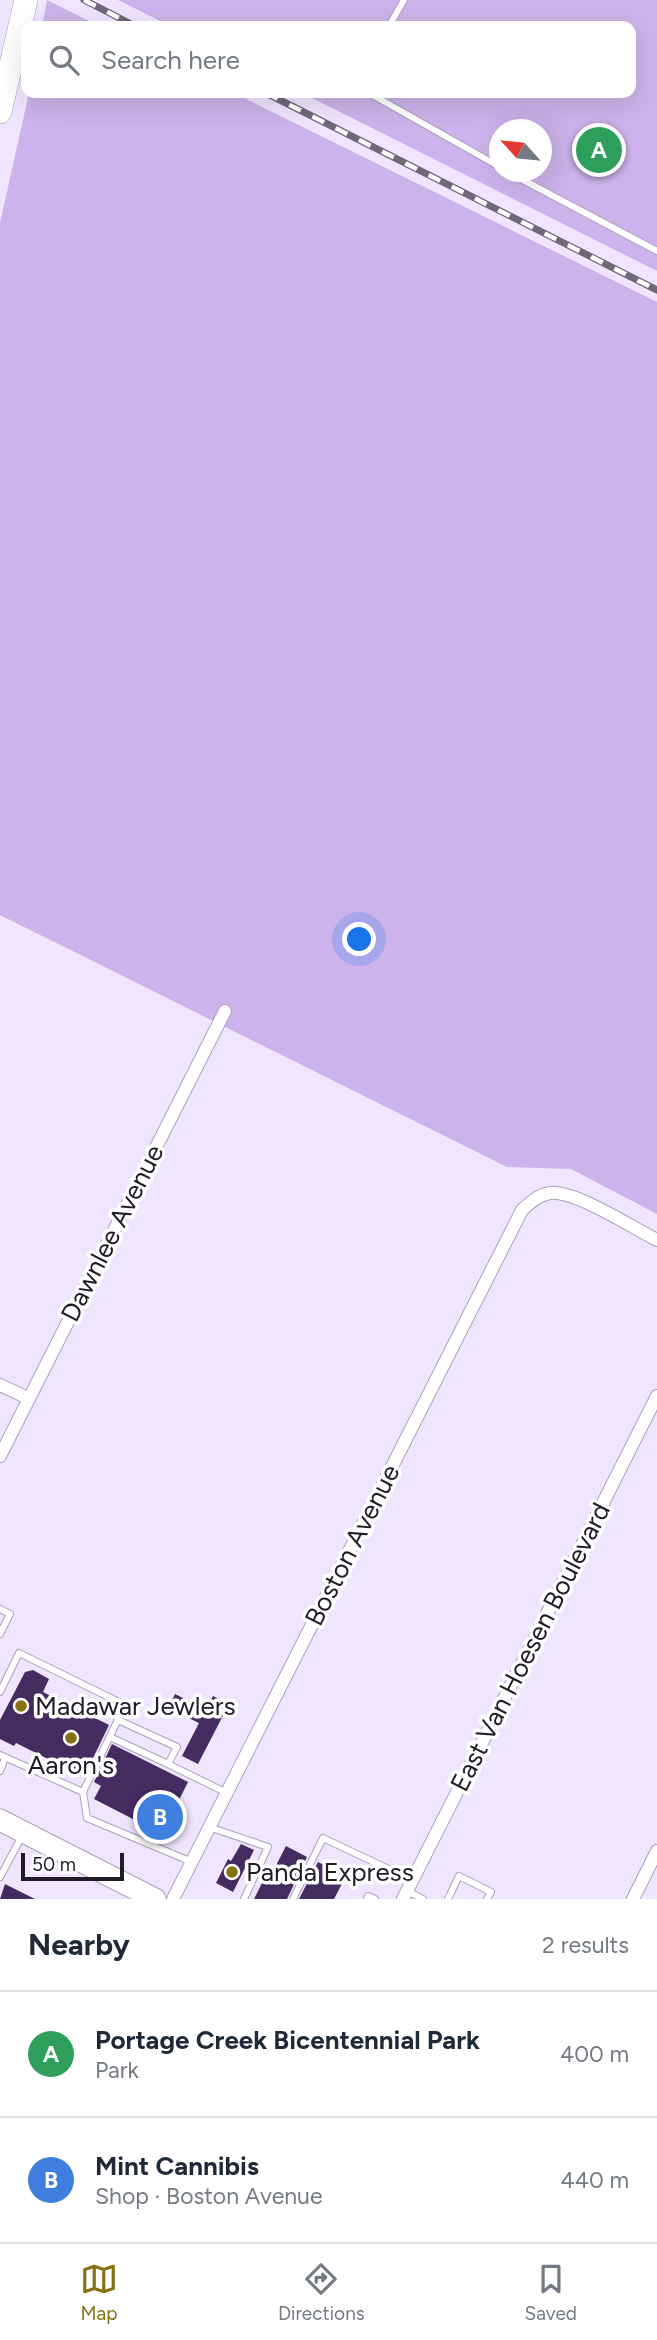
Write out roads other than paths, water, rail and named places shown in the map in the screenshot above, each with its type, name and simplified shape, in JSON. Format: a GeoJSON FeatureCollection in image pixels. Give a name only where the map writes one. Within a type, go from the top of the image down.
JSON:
{"type":"FeatureCollection","features":[{"type":"Feature","properties":{"kind":"highway"},"geometry":{"type":"LineString","coordinates":[[0,112],[21,22]]}},
{"type":"Feature","properties":{"kind":"main road"},"geometry":{"type":"LineString","coordinates":[[0,1820],[155,1899]]}},
{"type":"Feature","properties":{"kind":"street","name":"Dawnlee Avenue"},"geometry":{"type":"LineString","coordinates":[[0,1456],[225,1011]]}},
{"type":"Feature","properties":{"kind":"street","name":"Boston Avenue"},"geometry":{"type":"LineString","coordinates":[[173,1899],[515,1221],[537,1196],[556,1193],[573,1198],[657,1240]]}},
{"type":"Feature","properties":{"kind":"street"},"geometry":{"type":"LineString","coordinates":[[0,1385],[29,1398]]}},
{"type":"Feature","properties":{"kind":"street","name":"East Van Hoesen Boulevard"},"geometry":{"type":"LineString","coordinates":[[408,1890],[657,1396]]}},
{"type":"Feature","properties":{"kind":"street"},"geometry":{"type":"LineString","coordinates":[[633,1899],[657,1851]]}},
{"type":"Feature","properties":{"kind":"lane"},"geometry":{"type":"LineString","coordinates":[[392,21],[404,0]]}},
{"type":"Feature","properties":{"kind":"lane"},"geometry":{"type":"LineString","coordinates":[[378,98],[489,161]]}},
{"type":"Feature","properties":{"kind":"lane"},"geometry":{"type":"LineString","coordinates":[[527,182],[657,251]]}},
{"type":"Feature","properties":{"kind":"lane"},"geometry":{"type":"LineString","coordinates":[[0,1609],[10,1614],[0,1634]]}},
{"type":"Feature","properties":{"kind":"lane"},"geometry":{"type":"LineString","coordinates":[[0,1692],[19,1653],[125,1705],[83,1792],[87,1818],[192,1862]]}},
{"type":"Feature","properties":{"kind":"lane"},"geometry":{"type":"LineString","coordinates":[[118,1720],[177,1747],[169,1764]]}},
{"type":"Feature","properties":{"kind":"lane"},"geometry":{"type":"LineString","coordinates":[[110,1737],[227,1793]]}},
{"type":"Feature","properties":{"kind":"lane"},"geometry":{"type":"LineString","coordinates":[[0,1771],[2,1757],[83,1792]]}},
{"type":"Feature","properties":{"kind":"lane"},"geometry":{"type":"LineString","coordinates":[[209,1827],[268,1847],[244,1899]]}},
{"type":"Feature","properties":{"kind":"lane"},"geometry":{"type":"LineString","coordinates":[[0,1877],[24,1832]]}},
{"type":"Feature","properties":{"kind":"lane"},"geometry":{"type":"LineString","coordinates":[[293,1899],[323,1838],[423,1899]]}},
{"type":"Feature","properties":{"kind":"lane"},"geometry":{"type":"LineString","coordinates":[[448,1899],[459,1876],[491,1892],[487,1899]]}},
{"type":"Feature","properties":{"kind":"lane"},"geometry":{"type":"LineString","coordinates":[[367,1899],[368,1896],[375,1899]]}},
{"type":"Feature","properties":{"kind":"railway"},"geometry":{"type":"LineString","coordinates":[[84,0],[125,21]]}},
{"type":"Feature","properties":{"kind":"railway"},"geometry":{"type":"LineString","coordinates":[[276,98],[657,290]]}},
{"type":"Feature","properties":{"kind":"place","name":"Portage Creek Bicentennial Park"},"geometry":{"type":"Point","coordinates":[599,150]}},
{"type":"Feature","properties":{"kind":"place","name":"Madawar Jewlers"},"geometry":{"type":"Point","coordinates":[21,1706]}},
{"type":"Feature","properties":{"kind":"place","name":"Aaron's"},"geometry":{"type":"Point","coordinates":[71,1738]}},
{"type":"Feature","properties":{"kind":"place","name":"Mint Cannibis"},"geometry":{"type":"Point","coordinates":[160,1817]}},
{"type":"Feature","properties":{"kind":"place","name":"Panda Express"},"geometry":{"type":"Point","coordinates":[232,1872]}}]}
